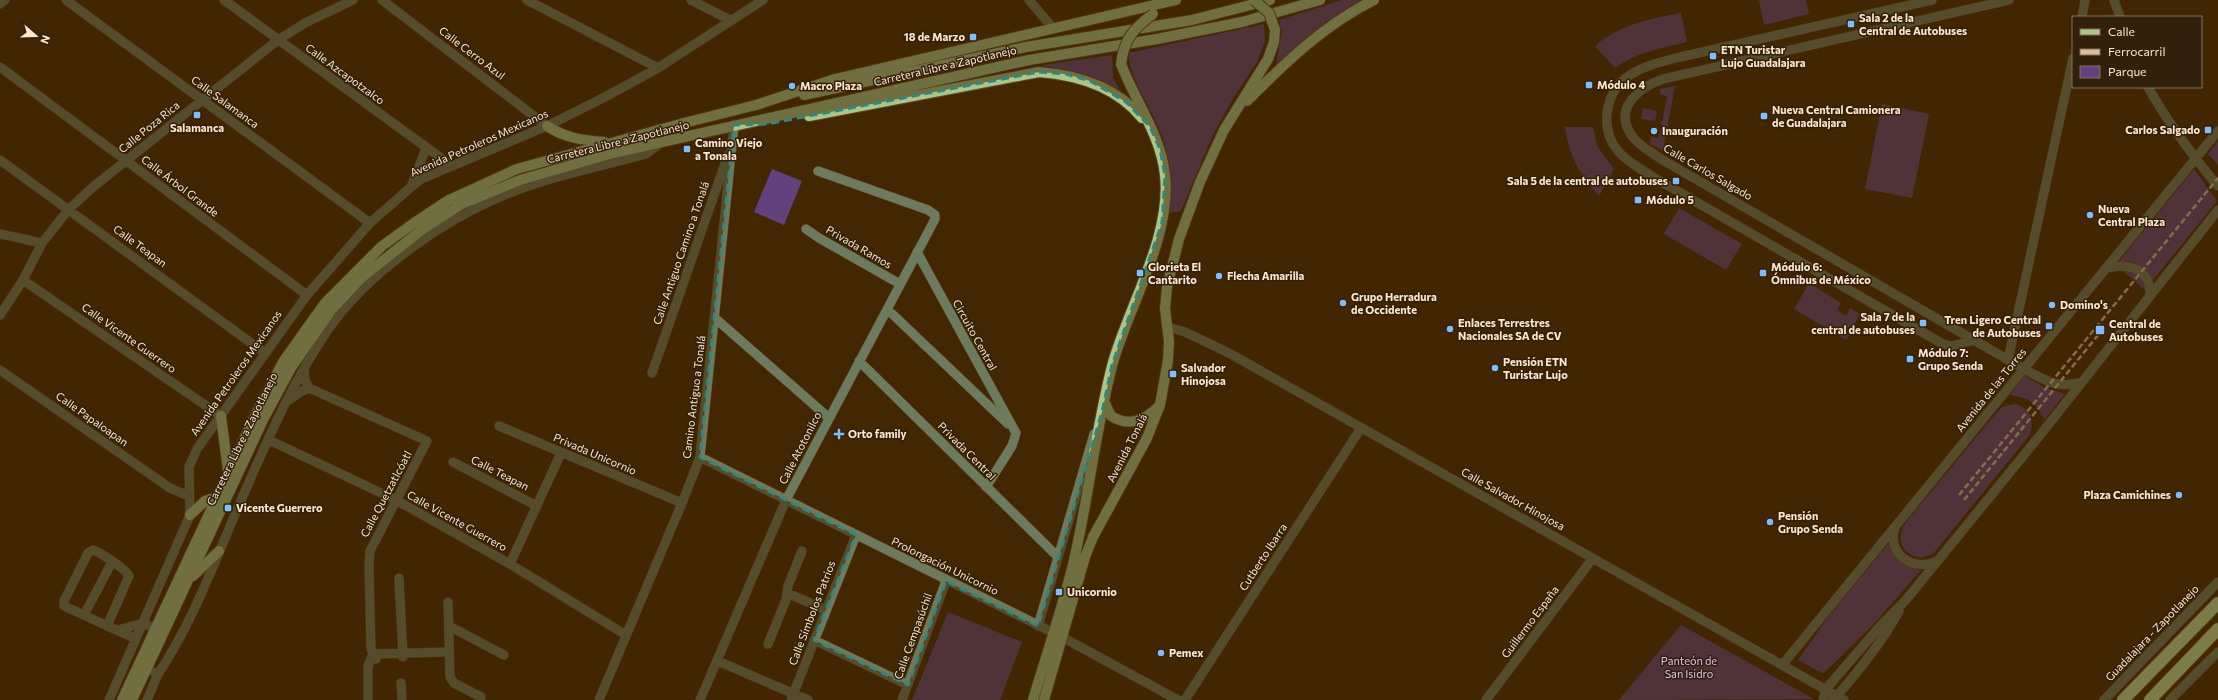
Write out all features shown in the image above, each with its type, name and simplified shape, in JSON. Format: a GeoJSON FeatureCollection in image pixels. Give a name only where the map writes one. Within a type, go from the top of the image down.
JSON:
{"type":"FeatureCollection","features":[{"type":"Feature","properties":{"kind":"highway"},"geometry":{"type":"LineString","coordinates":[[2123,700],[2218,603]]}},
{"type":"Feature","properties":{"kind":"highway"},"geometry":{"type":"LineString","coordinates":[[2150,700],[2218,629]]}},
{"type":"Feature","properties":{"kind":"main road","name":"Carretera Libre a Zapotlanejo"},"geometry":{"type":"LineString","coordinates":[[756,105],[835,78],[1173,0]]}},
{"type":"Feature","properties":{"kind":"main road","name":"Avenida Tonalá"},"geometry":{"type":"LineString","coordinates":[[1044,700],[1075,557],[1112,365],[1162,223],[1165,176],[1160,149],[1121,64],[1123,49],[1130,36],[1154,14],[1173,0]]}},
{"type":"Feature","properties":{"kind":"main road"},"geometry":{"type":"LineString","coordinates":[[1236,113],[1268,59],[1274,42],[1275,30],[1270,13],[1254,0]]}},
{"type":"Feature","properties":{"kind":"main road","name":"Carretera Libre a Zapotlanejo"},"geometry":{"type":"LineString","coordinates":[[122,700],[228,471],[283,362],[325,303],[382,246],[449,200],[517,169],[612,142],[756,105],[1026,47],[1192,20],[1270,0]]}},
{"type":"Feature","properties":{"kind":"main road","name":"Carretera Libre a Zapotlanejo"},"geometry":{"type":"LineString","coordinates":[[132,700],[263,420],[291,368],[326,324],[332,309],[361,278],[424,228],[462,204],[520,180],[613,154],[739,124],[1029,60],[1158,39],[1242,22],[1320,0]]}},
{"type":"Feature","properties":{"kind":"main road"},"geometry":{"type":"LineString","coordinates":[[1236,113],[1302,49],[1338,21],[1374,0]]}},
{"type":"Feature","properties":{"kind":"main road"},"geometry":{"type":"LineString","coordinates":[[739,124],[767,124],[1039,72],[1066,74],[1090,81],[1126,102],[1150,127]]}},
{"type":"Feature","properties":{"kind":"main road","name":"Avenida Tonalá"},"geometry":{"type":"LineString","coordinates":[[1033,700],[1091,544],[1147,438],[1160,405],[1168,360],[1168,327],[1165,308],[1167,287],[1179,239],[1200,182],[1224,130],[1236,113]]}},
{"type":"Feature","properties":{"kind":"main road"},"geometry":{"type":"LineString","coordinates":[[547,126],[560,134],[572,138],[612,142]]}},
{"type":"Feature","properties":{"kind":"main road"},"geometry":{"type":"LineString","coordinates":[[1104,401],[1112,416],[1127,423],[1142,420],[1160,405]]}},
{"type":"Feature","properties":{"kind":"main road"},"geometry":{"type":"LineString","coordinates":[[221,416],[228,471]]}},
{"type":"Feature","properties":{"kind":"main road"},"geometry":{"type":"LineString","coordinates":[[190,515],[205,501],[216,497]]}},
{"type":"Feature","properties":{"kind":"main road"},"geometry":{"type":"LineString","coordinates":[[188,580],[219,551]]}},
{"type":"Feature","properties":{"kind":"street"},"geometry":{"type":"LineString","coordinates":[[0,4],[5,0]]}},
{"type":"Feature","properties":{"kind":"street","name":"Calle Salamanca"},"geometry":{"type":"LineString","coordinates":[[66,0],[370,223]]}},
{"type":"Feature","properties":{"kind":"street","name":"Calle Azcapotzalco"},"geometry":{"type":"LineString","coordinates":[[224,0],[452,166]]}},
{"type":"Feature","properties":{"kind":"street","name":"Calle Poza Rica"},"geometry":{"type":"LineString","coordinates":[[0,315],[23,280],[42,243],[68,209],[278,40],[305,23],[353,0]]}},
{"type":"Feature","properties":{"kind":"street","name":"Calle Cerro Azul"},"geometry":{"type":"LineString","coordinates":[[382,0],[547,126]]}},
{"type":"Feature","properties":{"kind":"street"},"geometry":{"type":"LineString","coordinates":[[527,0],[658,68]]}},
{"type":"Feature","properties":{"kind":"street"},"geometry":{"type":"LineString","coordinates":[[692,0],[730,20]]}},
{"type":"Feature","properties":{"kind":"street","name":"Avenida Petroleros Mexicanos"},"geometry":{"type":"LineString","coordinates":[[189,496],[189,467],[197,449],[306,295],[370,223],[411,187],[421,180],[452,166],[547,126],[658,68],[763,0]]}},
{"type":"Feature","properties":{"kind":"street"},"geometry":{"type":"LineString","coordinates":[[1029,0],[1053,28]]}},
{"type":"Feature","properties":{"kind":"street"},"geometry":{"type":"LineString","coordinates":[[1932,0],[1676,58],[1644,68],[1628,76],[1614,91],[1607,111],[1608,128],[1613,144],[1624,157],[1680,192],[1943,344],[1951,346],[1975,340]]}},
{"type":"Feature","properties":{"kind":"street","name":"Calle Carlos Salgado"},"geometry":{"type":"LineString","coordinates":[[2009,0],[1663,79],[1647,85],[1637,92],[1629,104],[1626,124],[1631,136],[1640,145],[1661,159],[2008,360],[2053,384],[2062,386],[2081,384]]}},
{"type":"Feature","properties":{"kind":"street"},"geometry":{"type":"LineString","coordinates":[[2082,16],[2085,0]]}},
{"type":"Feature","properties":{"kind":"street"},"geometry":{"type":"LineString","coordinates":[[2114,0],[2120,16]]}},
{"type":"Feature","properties":{"kind":"street"},"geometry":{"type":"LineString","coordinates":[[2008,360],[2072,63]]}},
{"type":"Feature","properties":{"kind":"street","name":"Calle Árbol Grande"},"geometry":{"type":"LineString","coordinates":[[0,67],[306,295]]}},
{"type":"Feature","properties":{"kind":"street"},"geometry":{"type":"LineString","coordinates":[[2149,88],[2166,118],[2195,159],[2218,186]]}},
{"type":"Feature","properties":{"kind":"street","name":"Camino Antiguo a Tonalá"},"geometry":{"type":"LineString","coordinates":[[599,700],[700,457],[716,319],[732,142],[739,124]]}},
{"type":"Feature","properties":{"kind":"street","name":"Avenida de las Torres"},"geometry":{"type":"LineString","coordinates":[[1783,664],[2218,131]]}},
{"type":"Feature","properties":{"kind":"street","name":"Calle Antiguo Camino a Tonalá"},"geometry":{"type":"LineString","coordinates":[[652,372],[732,142]]}},
{"type":"Feature","properties":{"kind":"street"},"geometry":{"type":"LineString","coordinates":[[411,187],[426,148]]}},
{"type":"Feature","properties":{"kind":"street","name":"Calle Teapan"},"geometry":{"type":"LineString","coordinates":[[0,160],[265,353]]}},
{"type":"Feature","properties":{"kind":"street","name":"Calle Atotonilco"},"geometry":{"type":"LineString","coordinates":[[700,700],[786,500],[828,418],[933,223],[935,215],[921,207],[818,171]]}},
{"type":"Feature","properties":{"kind":"street"},"geometry":{"type":"LineString","coordinates":[[1823,700],[1826,689],[1882,624],[1905,601],[2081,384],[2218,210]]}},
{"type":"Feature","properties":{"kind":"street","name":"Privada Ramos"},"geometry":{"type":"LineString","coordinates":[[806,229],[900,284]]}},
{"type":"Feature","properties":{"kind":"street"},"geometry":{"type":"LineString","coordinates":[[0,234],[42,243]]}},
{"type":"Feature","properties":{"kind":"street","name":"Circuito Central"},"geometry":{"type":"LineString","coordinates":[[917,252],[1014,430]]}},
{"type":"Feature","properties":{"kind":"street"},"geometry":{"type":"LineString","coordinates":[[2106,268],[2126,265],[2134,268],[2147,280],[2150,288],[2150,296]]}},
{"type":"Feature","properties":{"kind":"street","name":"Calle Vicente Guerrero"},"geometry":{"type":"LineString","coordinates":[[23,280],[221,416]]}},
{"type":"Feature","properties":{"kind":"street"},"geometry":{"type":"LineString","coordinates":[[887,309],[1014,430],[1014,442],[986,487]]}},
{"type":"Feature","properties":{"kind":"street"},"geometry":{"type":"LineString","coordinates":[[716,319],[828,418]]}},
{"type":"Feature","properties":{"kind":"street"},"geometry":{"type":"LineString","coordinates":[[147,700],[158,674],[179,643],[286,402],[326,324]]}},
{"type":"Feature","properties":{"kind":"street","name":"Calle Salvador Hinojosa"},"geometry":{"type":"LineString","coordinates":[[1168,327],[1185,332],[1229,353],[1783,664],[1826,689],[1837,699]]}},
{"type":"Feature","properties":{"kind":"street","name":"Privada Central"},"geometry":{"type":"LineString","coordinates":[[859,361],[1058,557]]}},
{"type":"Feature","properties":{"kind":"street"},"geometry":{"type":"LineString","coordinates":[[286,402],[302,390],[309,388],[304,369]]}},
{"type":"Feature","properties":{"kind":"street","name":"Calle Papaloapan"},"geometry":{"type":"LineString","coordinates":[[0,370],[170,488],[189,496]]}},
{"type":"Feature","properties":{"kind":"street","name":"Calle Quetzatlcóatl"},"geometry":{"type":"LineString","coordinates":[[309,388],[427,441],[375,540],[369,556],[371,650],[375,657],[373,668],[372,700]]}},
{"type":"Feature","properties":{"kind":"street"},"geometry":{"type":"LineString","coordinates":[[1038,626],[1092,440],[1102,412]]}},
{"type":"Feature","properties":{"kind":"street","name":"Privada Unicornio"},"geometry":{"type":"LineString","coordinates":[[499,426],[682,503]]}},
{"type":"Feature","properties":{"kind":"street","name":"Cutberto Ibarra"},"geometry":{"type":"LineString","coordinates":[[1185,700],[1361,428]]}},
{"type":"Feature","properties":{"kind":"street","name":"Calle Vicente Guerrero"},"geometry":{"type":"LineString","coordinates":[[269,440],[396,500],[510,564],[626,636]]}},
{"type":"Feature","properties":{"kind":"street"},"geometry":{"type":"LineString","coordinates":[[510,564],[561,453]]}},
{"type":"Feature","properties":{"kind":"street","name":"Prolongación Unicornio"},"geometry":{"type":"LineString","coordinates":[[700,457],[946,581],[1057,635],[1178,700]]}},
{"type":"Feature","properties":{"kind":"street","name":"Calle Teapan"},"geometry":{"type":"LineString","coordinates":[[454,462],[536,506]]}},
{"type":"Feature","properties":{"kind":"street"},"geometry":{"type":"LineString","coordinates":[[235,480],[247,488]]}},
{"type":"Feature","properties":{"kind":"street"},"geometry":{"type":"LineString","coordinates":[[109,700],[190,515],[189,496]]}},
{"type":"Feature","properties":{"kind":"street"},"geometry":{"type":"LineString","coordinates":[[1897,523],[1893,533],[1893,543],[1901,557],[1911,563],[1922,565],[1933,563],[1940,558]]}},
{"type":"Feature","properties":{"kind":"street","name":"Calle Símbolos Patrios"},"geometry":{"type":"LineString","coordinates":[[792,697],[856,535]]}},
{"type":"Feature","properties":{"kind":"street"},"geometry":{"type":"LineString","coordinates":[[107,626],[129,576],[127,572],[95,551],[88,553],[63,604],[66,608],[136,639]]}},
{"type":"Feature","properties":{"kind":"street"},"geometry":{"type":"LineString","coordinates":[[768,644],[786,600],[788,586],[802,551]]}},
{"type":"Feature","properties":{"kind":"street","name":"Guillermo España"},"geometry":{"type":"LineString","coordinates":[[1486,700],[1593,558]]}},
{"type":"Feature","properties":{"kind":"street"},"geometry":{"type":"LineString","coordinates":[[84,615],[112,562]]}},
{"type":"Feature","properties":{"kind":"street"},"geometry":{"type":"LineString","coordinates":[[399,578],[403,655]]}},
{"type":"Feature","properties":{"kind":"street","name":"Calle Cempasúchil"},"geometry":{"type":"LineString","coordinates":[[902,700],[946,581]]}},
{"type":"Feature","properties":{"kind":"street","name":"Guadalajara - Zapotlanejo"},"geometry":{"type":"LineString","coordinates":[[2104,700],[2218,582]]}},
{"type":"Feature","properties":{"kind":"street"},"geometry":{"type":"LineString","coordinates":[[787,593],[826,610]]}},
{"type":"Feature","properties":{"kind":"street"},"geometry":{"type":"LineString","coordinates":[[1837,699],[1888,631],[1905,601]]}},
{"type":"Feature","properties":{"kind":"street"},"geometry":{"type":"LineString","coordinates":[[448,602],[449,654],[452,680],[481,697]]}},
{"type":"Feature","properties":{"kind":"street"},"geometry":{"type":"LineString","coordinates":[[118,630],[143,623],[156,629]]}},
{"type":"Feature","properties":{"kind":"street"},"geometry":{"type":"LineString","coordinates":[[449,626],[504,655]]}},
{"type":"Feature","properties":{"kind":"street"},"geometry":{"type":"LineString","coordinates":[[814,640],[908,685]]}},
{"type":"Feature","properties":{"kind":"street"},"geometry":{"type":"LineString","coordinates":[[2170,700],[2218,652]]}},
{"type":"Feature","properties":{"kind":"street"},"geometry":{"type":"LineString","coordinates":[[375,657],[449,654]]}},
{"type":"Feature","properties":{"kind":"street","name":"Calle Quetzatlcóatl"},"geometry":{"type":"LineString","coordinates":[[368,700],[368,666],[375,657]]}},
{"type":"Feature","properties":{"kind":"street"},"geometry":{"type":"LineString","coordinates":[[718,660],[792,697],[808,700]]}},
{"type":"Feature","properties":{"kind":"street"},"geometry":{"type":"LineString","coordinates":[[146,669],[158,674]]}},
{"type":"Feature","properties":{"kind":"street"},"geometry":{"type":"LineString","coordinates":[[401,683],[402,700]]}},
{"type":"Feature","properties":{"kind":"highlighted area"},"geometry":{"type":"Polygon","coordinates":[[[1039,72],[1066,74],[1090,81],[1126,102],[1150,127],[1160,149],[1165,176],[1162,223],[1112,365],[1102,412],[1038,626],[946,581],[908,685],[814,640],[856,535],[700,457],[734,125],[767,124],[1039,72]]]}},
{"type":"Feature","properties":{"kind":"green space"},"geometry":{"type":"Polygon","coordinates":[[[1342,0],[1364,0],[1327,22],[1276,64],[1282,32],[1279,20],[1342,0]]]}},
{"type":"Feature","properties":{"kind":"green space"},"geometry":{"type":"Polygon","coordinates":[[[1759,0],[1806,0],[1809,14],[1764,25],[1759,0]]]}},
{"type":"Feature","properties":{"kind":"green space"},"geometry":{"type":"Polygon","coordinates":[[[1681,13],[1687,42],[1641,54],[1615,68],[1595,46],[1625,27],[1647,20],[1681,13]]]}},
{"type":"Feature","properties":{"kind":"green space"},"geometry":{"type":"Polygon","coordinates":[[[1264,24],[1265,41],[1257,62],[1234,97],[1213,135],[1181,211],[1170,213],[1169,174],[1165,145],[1158,126],[1137,85],[1128,53],[1264,24]]]}},
{"type":"Feature","properties":{"kind":"green space"},"geometry":{"type":"Polygon","coordinates":[[[1112,55],[1113,78],[1121,92],[1093,78],[1075,72],[1043,69],[1043,65],[1112,55]]]}},
{"type":"Feature","properties":{"kind":"green space"},"geometry":{"type":"Polygon","coordinates":[[[1675,86],[1663,150],[1650,144],[1651,137],[1659,138],[1667,96],[1660,94],[1660,89],[1675,86]]]}},
{"type":"Feature","properties":{"kind":"green space"},"geometry":{"type":"Polygon","coordinates":[[[1882,104],[1929,114],[1912,198],[1865,189],[1882,104]]]}},
{"type":"Feature","properties":{"kind":"green space"},"geometry":{"type":"Polygon","coordinates":[[[1643,108],[1657,111],[1655,121],[1641,119],[1643,108]]]}},
{"type":"Feature","properties":{"kind":"green space"},"geometry":{"type":"Polygon","coordinates":[[[1565,127],[1593,127],[1597,146],[1614,169],[1599,196],[1586,180],[1576,164],[1569,147],[1565,127]]]}},
{"type":"Feature","properties":{"kind":"green space"},"geometry":{"type":"Polygon","coordinates":[[[2218,141],[2218,165],[2208,154],[2218,141]]]}},
{"type":"Feature","properties":{"kind":"green space"},"geometry":{"type":"Polygon","coordinates":[[[772,169],[802,181],[784,225],[754,212],[772,169]]]}},
{"type":"Feature","properties":{"kind":"green space"},"geometry":{"type":"Polygon","coordinates":[[[2194,169],[2217,201],[2145,290],[2116,265],[2194,169]]]}},
{"type":"Feature","properties":{"kind":"green space"},"geometry":{"type":"Polygon","coordinates":[[[1679,208],[1742,244],[1726,270],[1664,234],[1679,208]]]}},
{"type":"Feature","properties":{"kind":"green space"},"geometry":{"type":"Polygon","coordinates":[[[1809,283],[1841,303],[1837,310],[1846,316],[1850,308],[1860,314],[1846,340],[1794,309],[1809,283]]]}},
{"type":"Feature","properties":{"kind":"green space"},"geometry":{"type":"Polygon","coordinates":[[[2024,375],[2043,387],[2065,394],[2044,420],[2039,409],[2027,399],[2010,395],[2024,375]]]}},
{"type":"Feature","properties":{"kind":"green space"},"geometry":{"type":"Polygon","coordinates":[[[2014,404],[2024,408],[2030,416],[2032,426],[2028,437],[1933,554],[1920,558],[1908,553],[1904,549],[1901,539],[1901,534],[1906,522],[1997,412],[2002,407],[2014,404]]]}},
{"type":"Feature","properties":{"kind":"green space"},"geometry":{"type":"Polygon","coordinates":[[[1889,543],[1891,549],[1900,562],[1909,567],[1921,570],[1873,625],[1826,671],[1822,673],[1798,660],[1828,617],[1889,543]]]}},
{"type":"Feature","properties":{"kind":"green space"},"geometry":{"type":"Polygon","coordinates":[[[948,612],[1022,642],[1000,700],[912,700],[948,612]]]}},
{"type":"Feature","properties":{"kind":"green space","name":"Panteón de San Isidro"},"geometry":{"type":"Polygon","coordinates":[[[1681,625],[1814,699],[1619,700],[1681,625]]]}},
{"type":"Feature","properties":{"kind":"railway"},"geometry":{"type":"LineString","coordinates":[[1959,495],[2218,178]]}},
{"type":"Feature","properties":{"kind":"railway"},"geometry":{"type":"LineString","coordinates":[[1964,500],[2103,329]]}},
{"type":"Feature","properties":{"kind":"place","name":"Sala 2 de la Central de Autobuses"},"geometry":{"type":"Point","coordinates":[1851,24]}},
{"type":"Feature","properties":{"kind":"place","name":"18 de Marzo"},"geometry":{"type":"Point","coordinates":[973,37]}},
{"type":"Feature","properties":{"kind":"place","name":"ETN Turistar Lujo Guadalajara"},"geometry":{"type":"Point","coordinates":[1713,56]}},
{"type":"Feature","properties":{"kind":"place","name":"Módulo 4"},"geometry":{"type":"Point","coordinates":[1589,85]}},
{"type":"Feature","properties":{"kind":"place","name":"Macro Plaza"},"geometry":{"type":"Point","coordinates":[792,86]}},
{"type":"Feature","properties":{"kind":"place","name":"Salamanca"},"geometry":{"type":"Point","coordinates":[197,115]}},
{"type":"Feature","properties":{"kind":"place","name":"Nueva Central Camionera de Guadalajara"},"geometry":{"type":"Point","coordinates":[1764,116]}},
{"type":"Feature","properties":{"kind":"place","name":"Carlos Salgado"},"geometry":{"type":"Point","coordinates":[2208,130]}},
{"type":"Feature","properties":{"kind":"place","name":"Inauguración"},"geometry":{"type":"Point","coordinates":[1654,131]}},
{"type":"Feature","properties":{"kind":"place","name":"Camino Viejo a Tonala"},"geometry":{"type":"Point","coordinates":[687,149]}},
{"type":"Feature","properties":{"kind":"place","name":"Sala 5 de la central de autobuses"},"geometry":{"type":"Point","coordinates":[1676,181]}},
{"type":"Feature","properties":{"kind":"place","name":"Módulo 5"},"geometry":{"type":"Point","coordinates":[1638,200]}},
{"type":"Feature","properties":{"kind":"place","name":"Nueva Central Plaza"},"geometry":{"type":"Point","coordinates":[2090,215]}},
{"type":"Feature","properties":{"kind":"place","name":"Glorieta El Cantarito"},"geometry":{"type":"Point","coordinates":[1140,273]}},
{"type":"Feature","properties":{"kind":"place","name":"Módulo 6: Ómnibus de México"},"geometry":{"type":"Point","coordinates":[1763,273]}},
{"type":"Feature","properties":{"kind":"place","name":"Flecha Amarilla"},"geometry":{"type":"Point","coordinates":[1219,276]}},
{"type":"Feature","properties":{"kind":"place","name":"Grupo Herradura de Occidente"},"geometry":{"type":"Point","coordinates":[1343,303]}},
{"type":"Feature","properties":{"kind":"place","name":"Domino's"},"geometry":{"type":"Point","coordinates":[2052,305]}},
{"type":"Feature","properties":{"kind":"place","name":"Sala 7 de la central de autobuses"},"geometry":{"type":"Point","coordinates":[1923,323]}},
{"type":"Feature","properties":{"kind":"place","name":"Tren Ligero Central de Autobuses"},"geometry":{"type":"Point","coordinates":[2049,326]}},
{"type":"Feature","properties":{"kind":"place","name":"Enlaces Terrestres Nacionales SA de CV"},"geometry":{"type":"Point","coordinates":[1450,329]}},
{"type":"Feature","properties":{"kind":"place","name":"Central de Autobuses"},"geometry":{"type":"Point","coordinates":[2100,330]}},
{"type":"Feature","properties":{"kind":"place","name":"Módulo 7: Grupo Senda"},"geometry":{"type":"Point","coordinates":[1910,359]}},
{"type":"Feature","properties":{"kind":"place","name":"Pensión ETN Turistar Lujo"},"geometry":{"type":"Point","coordinates":[1495,368]}},
{"type":"Feature","properties":{"kind":"place","name":"Salvador Hinojosa"},"geometry":{"type":"Point","coordinates":[1173,374]}},
{"type":"Feature","properties":{"kind":"place","name":"Orto family"},"geometry":{"type":"Point","coordinates":[839,434]}},
{"type":"Feature","properties":{"kind":"place","name":"Plaza Camichines"},"geometry":{"type":"Point","coordinates":[2179,495]}},
{"type":"Feature","properties":{"kind":"place","name":"Vicente Guerrero"},"geometry":{"type":"Point","coordinates":[228,508]}},
{"type":"Feature","properties":{"kind":"place","name":"Pensión Grupo Senda"},"geometry":{"type":"Point","coordinates":[1770,522]}},
{"type":"Feature","properties":{"kind":"place","name":"Unicornio"},"geometry":{"type":"Point","coordinates":[1059,592]}},
{"type":"Feature","properties":{"kind":"place","name":"Pemex"},"geometry":{"type":"Point","coordinates":[1161,653]}}]}
